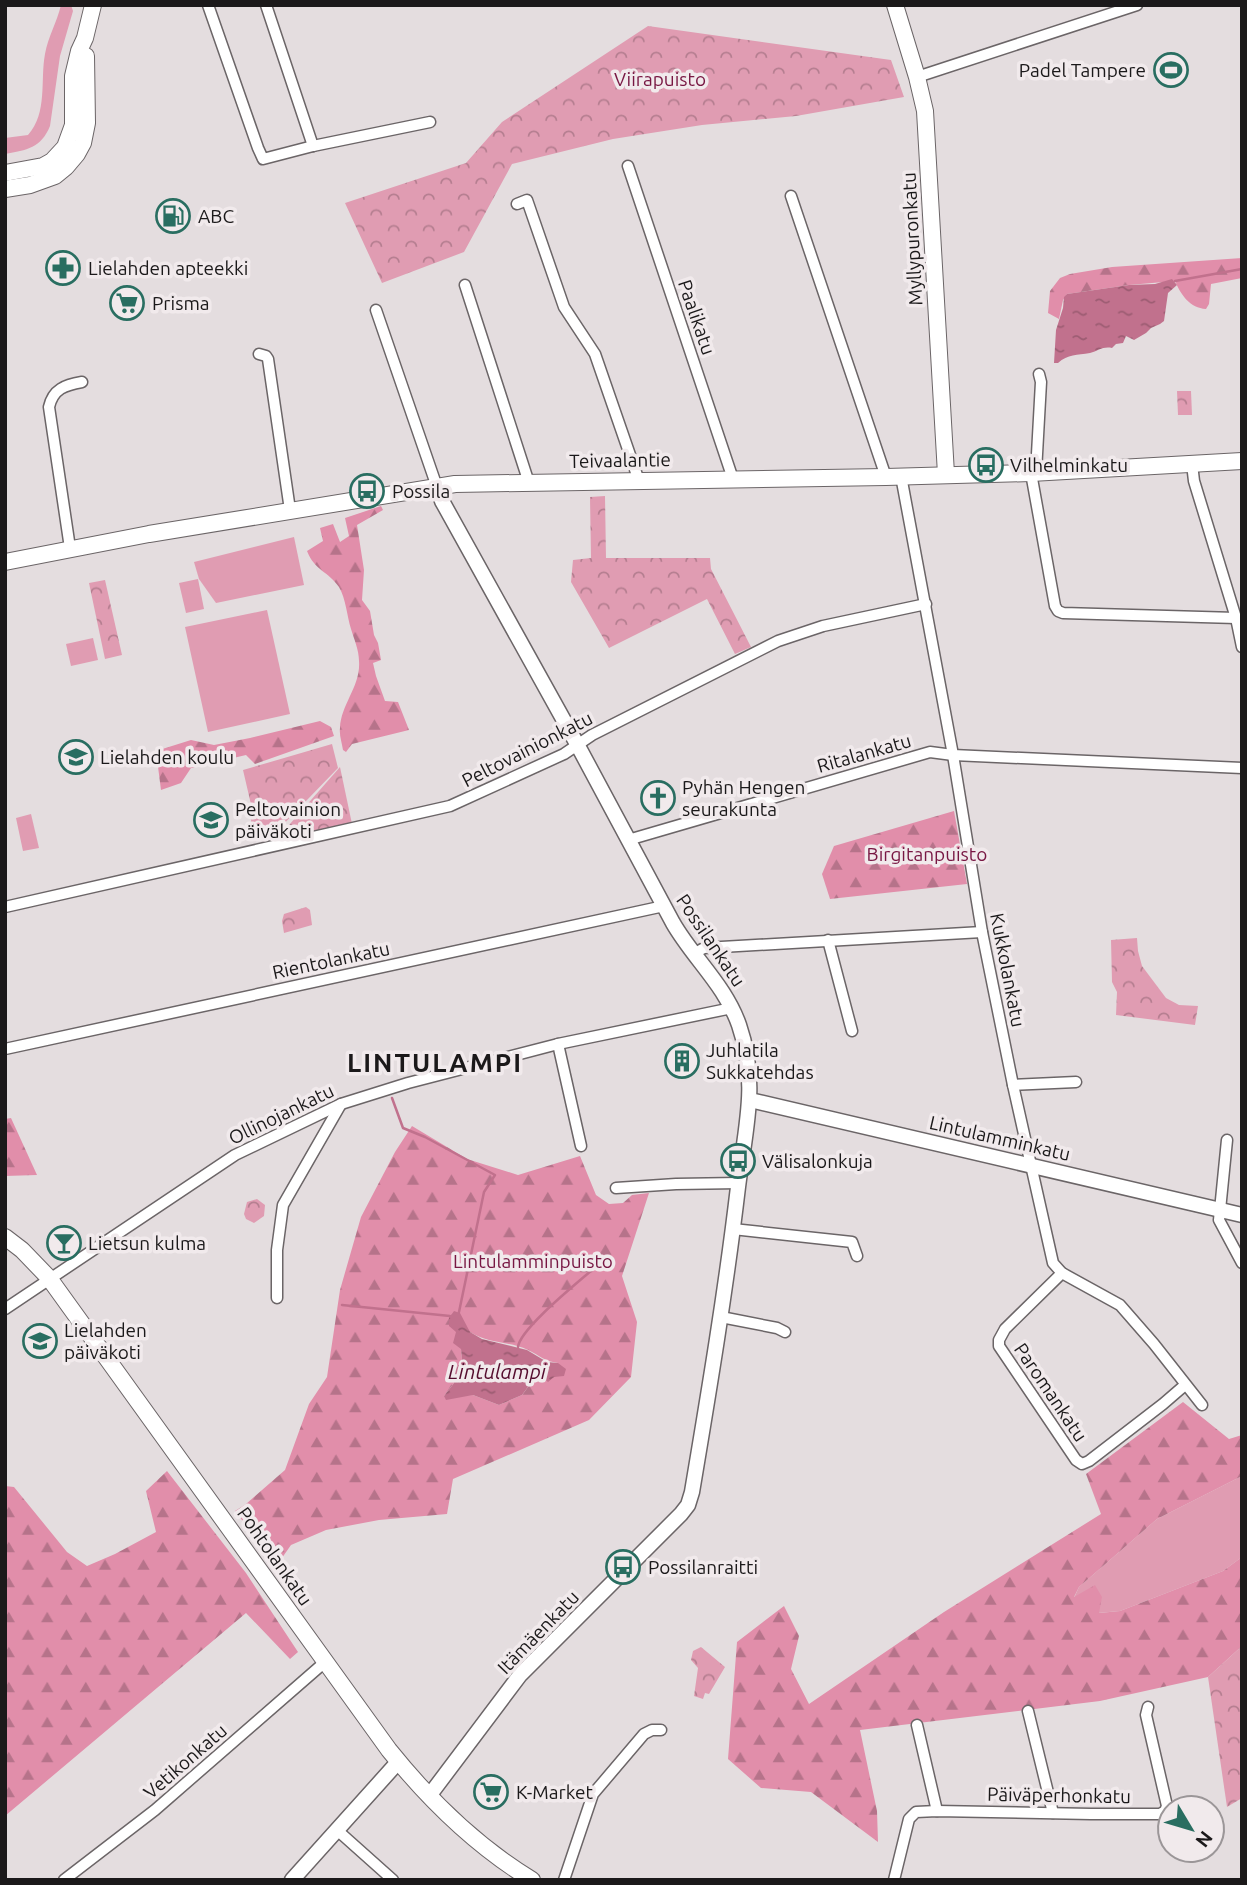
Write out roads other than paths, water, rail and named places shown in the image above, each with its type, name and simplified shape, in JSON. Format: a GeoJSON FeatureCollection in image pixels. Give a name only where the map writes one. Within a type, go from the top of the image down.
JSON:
{"type":"FeatureCollection","features":[{"type":"Feature","properties":{"kind":"main road"},"geometry":{"type":"LineString","coordinates":[[5,173],[43,166],[65,147],[73,125],[73,76],[93,5]]}},
{"type":"Feature","properties":{"kind":"main road","name":"Myllypuronkatu"},"geometry":{"type":"LineString","coordinates":[[895,5],[917,77],[926,128],[946,474]]}},
{"type":"Feature","properties":{"kind":"main road"},"geometry":{"type":"LineString","coordinates":[[5,189],[30,185],[55,176],[78,154],[87,123],[85,38]]}},
{"type":"Feature","properties":{"kind":"main road","name":"Teivaalantie"},"geometry":{"type":"LineString","coordinates":[[5,562],[70,548],[455,484],[1034,473],[1242,461]]}},
{"type":"Feature","properties":{"kind":"main road","name":"Pohtolankatu"},"geometry":{"type":"LineString","coordinates":[[5,1237],[49,1278],[398,1762],[447,1815],[480,1843],[532,1880]]}},
{"type":"Feature","properties":{"kind":"street"},"geometry":{"type":"LineString","coordinates":[[208,5],[263,159],[430,122]]}},
{"type":"Feature","properties":{"kind":"street"},"geometry":{"type":"LineString","coordinates":[[266,5],[313,146]]}},
{"type":"Feature","properties":{"kind":"street"},"geometry":{"type":"LineString","coordinates":[[917,77],[1137,5]]}},
{"type":"Feature","properties":{"kind":"street","name":"Paalikatu"},"geometry":{"type":"LineString","coordinates":[[628,166],[733,479]]}},
{"type":"Feature","properties":{"kind":"street","name":"Kukkolankatu"},"geometry":{"type":"LineString","coordinates":[[791,196],[893,477],[926,604],[982,932],[1013,1085],[1053,1263],[1062,1273]]}},
{"type":"Feature","properties":{"kind":"street"},"geometry":{"type":"LineString","coordinates":[[517,204],[527,200],[564,307],[595,354],[639,481]]}},
{"type":"Feature","properties":{"kind":"street"},"geometry":{"type":"LineString","coordinates":[[465,285],[529,483]]}},
{"type":"Feature","properties":{"kind":"street"},"geometry":{"type":"LineString","coordinates":[[376,310],[437,487]]}},
{"type":"Feature","properties":{"kind":"street"},"geometry":{"type":"LineString","coordinates":[[259,354],[268,359],[290,510]]}},
{"type":"Feature","properties":{"kind":"street"},"geometry":{"type":"LineString","coordinates":[[1039,374],[1041,382],[1034,473],[1048,569],[1058,611],[1236,618]]}},
{"type":"Feature","properties":{"kind":"street"},"geometry":{"type":"LineString","coordinates":[[70,548],[49,407],[54,394],[60,388],[82,382]]}},
{"type":"Feature","properties":{"kind":"street"},"geometry":{"type":"LineString","coordinates":[[1192,464],[1194,481],[1236,618],[1242,647]]}},
{"type":"Feature","properties":{"kind":"street","name":"Possilankatu"},"geometry":{"type":"LineString","coordinates":[[437,487],[442,501],[680,936],[720,987],[732,1008],[747,1054],[750,1100],[721,1317],[688,1505]]}},
{"type":"Feature","properties":{"kind":"street","name":"Peltovainionkatu"},"geometry":{"type":"LineString","coordinates":[[5,907],[450,806],[564,754],[603,730],[778,641],[823,626],[926,604]]}},
{"type":"Feature","properties":{"kind":"street","name":"Ritalankatu"},"geometry":{"type":"LineString","coordinates":[[628,840],[930,752],[1242,768]]}},
{"type":"Feature","properties":{"kind":"street","name":"Rientolankatu"},"geometry":{"type":"LineString","coordinates":[[5,1049],[664,906]]}},
{"type":"Feature","properties":{"kind":"street"},"geometry":{"type":"LineString","coordinates":[[695,953],[704,948],[982,932]]}},
{"type":"Feature","properties":{"kind":"street"},"geometry":{"type":"LineString","coordinates":[[828,940],[852,1031]]}},
{"type":"Feature","properties":{"kind":"street","name":"Ollinojankatu"},"geometry":{"type":"LineString","coordinates":[[5,1309],[235,1155],[341,1104],[408,1083],[558,1044],[732,1008]]}},
{"type":"Feature","properties":{"kind":"street"},"geometry":{"type":"LineString","coordinates":[[558,1044],[581,1146]]}},
{"type":"Feature","properties":{"kind":"street"},"geometry":{"type":"LineString","coordinates":[[1013,1085],[1076,1082]]}},
{"type":"Feature","properties":{"kind":"street","name":"Lintulamminkatu"},"geometry":{"type":"LineString","coordinates":[[750,1100],[1242,1215]]}},
{"type":"Feature","properties":{"kind":"street"},"geometry":{"type":"LineString","coordinates":[[277,1298],[277,1250],[283,1205],[341,1104]]}},
{"type":"Feature","properties":{"kind":"street"},"geometry":{"type":"LineString","coordinates":[[1227,1140],[1219,1210],[1221,1224],[1242,1263]]}},
{"type":"Feature","properties":{"kind":"street"},"geometry":{"type":"LineString","coordinates":[[616,1188],[739,1183]]}},
{"type":"Feature","properties":{"kind":"street"},"geometry":{"type":"LineString","coordinates":[[733,1229],[852,1242],[857,1256]]}},
{"type":"Feature","properties":{"kind":"street"},"geometry":{"type":"LineString","coordinates":[[1062,1273],[1120,1305],[1202,1405]]}},
{"type":"Feature","properties":{"kind":"street","name":"Paromankatu"},"geometry":{"type":"LineString","coordinates":[[1062,1273],[1005,1329],[999,1346],[1078,1462],[1085,1463],[1093,1458],[1185,1385]]}},
{"type":"Feature","properties":{"kind":"street"},"geometry":{"type":"LineString","coordinates":[[721,1317],[785,1332]]}},
{"type":"Feature","properties":{"kind":"street","name":"Itämäenkatu"},"geometry":{"type":"LineString","coordinates":[[429,1796],[520,1675],[688,1505]]}},
{"type":"Feature","properties":{"kind":"street","name":"Vetikonkatu"},"geometry":{"type":"LineString","coordinates":[[64,1880],[155,1811],[325,1662]]}},
{"type":"Feature","properties":{"kind":"street","name":"Päiväperhonkatu"},"geometry":{"type":"LineString","coordinates":[[894,1880],[909,1819],[916,1812],[1160,1814],[1165,1811],[1167,1806],[1146,1715],[1148,1707]]}},
{"type":"Feature","properties":{"kind":"street"},"geometry":{"type":"LineString","coordinates":[[1027,1711],[1053,1812]]}},
{"type":"Feature","properties":{"kind":"street"},"geometry":{"type":"LineString","coordinates":[[917,1725],[937,1811]]}},
{"type":"Feature","properties":{"kind":"street"},"geometry":{"type":"LineString","coordinates":[[564,1880],[593,1794],[644,1734],[652,1730],[662,1730]]}},
{"type":"Feature","properties":{"kind":"street"},"geometry":{"type":"LineString","coordinates":[[292,1880],[398,1762]]}},
{"type":"Feature","properties":{"kind":"street"},"geometry":{"type":"LineString","coordinates":[[337,1830],[393,1880]]}},
{"type":"Feature","properties":{"kind":"water"},"geometry":{"type":"Polygon","coordinates":[[[1172,279],[1177,285],[1168,293],[1164,321],[1160,324],[1134,340],[1126,336],[1123,343],[1112,348],[1073,355],[1054,363],[1056,330],[1067,294],[1155,284],[1172,279]]]}},
{"type":"Feature","properties":{"kind":"water","name":"Lintulampi"},"geometry":{"type":"Polygon","coordinates":[[[454,1311],[460,1313],[470,1332],[482,1339],[527,1350],[547,1362],[558,1363],[566,1369],[564,1376],[554,1377],[548,1382],[541,1375],[537,1375],[522,1395],[499,1405],[473,1395],[446,1400],[444,1396],[454,1383],[455,1370],[462,1360],[461,1349],[453,1343],[456,1332],[449,1326],[449,1318],[454,1311]]]}},
{"type":"Feature","properties":{"kind":"waterway"},"geometry":{"type":"LineString","coordinates":[[1175,281],[1242,269]]}},
{"type":"Feature","properties":{"kind":"waterway"},"geometry":{"type":"LineString","coordinates":[[392,1098],[403,1128],[495,1175],[484,1192],[459,1312]]}},
{"type":"Feature","properties":{"kind":"waterway"},"geometry":{"type":"LineString","coordinates":[[518,1347],[538,1318],[592,1270]]}},
{"type":"Feature","properties":{"kind":"waterway"},"geometry":{"type":"LineString","coordinates":[[342,1305],[450,1316]]}},
{"type":"Feature","properties":{"kind":"place","name":"Padel Tampere"},"geometry":{"type":"Point","coordinates":[1171,70]}},
{"type":"Feature","properties":{"kind":"place","name":"ABC"},"geometry":{"type":"Point","coordinates":[173,216]}},
{"type":"Feature","properties":{"kind":"place","name":"Lielahden apteekki"},"geometry":{"type":"Point","coordinates":[63,268]}},
{"type":"Feature","properties":{"kind":"place","name":"Prisma"},"geometry":{"type":"Point","coordinates":[127,303]}},
{"type":"Feature","properties":{"kind":"place","name":"Vilhelminkatu"},"geometry":{"type":"Point","coordinates":[986,465]}},
{"type":"Feature","properties":{"kind":"place","name":"Possila"},"geometry":{"type":"Point","coordinates":[367,491]}},
{"type":"Feature","properties":{"kind":"place","name":"Lielahden koulu"},"geometry":{"type":"Point","coordinates":[76,757]}},
{"type":"Feature","properties":{"kind":"place","name":"Pyhän Hengen seurakunta"},"geometry":{"type":"Point","coordinates":[658,798]}},
{"type":"Feature","properties":{"kind":"place","name":"Peltovainion päiväkoti"},"geometry":{"type":"Point","coordinates":[211,820]}},
{"type":"Feature","properties":{"kind":"place","name":"Juhlatila Sukkatehdas"},"geometry":{"type":"Point","coordinates":[682,1061]}},
{"type":"Feature","properties":{"kind":"place","name":"Välisalonkuja"},"geometry":{"type":"Point","coordinates":[738,1161]}},
{"type":"Feature","properties":{"kind":"place","name":"Lietsun kulma"},"geometry":{"type":"Point","coordinates":[64,1243]}},
{"type":"Feature","properties":{"kind":"place","name":"Lielahden päiväkoti"},"geometry":{"type":"Point","coordinates":[40,1341]}},
{"type":"Feature","properties":{"kind":"place","name":"Possilanraitti"},"geometry":{"type":"Point","coordinates":[623,1567]}},
{"type":"Feature","properties":{"kind":"place","name":"K-Market"},"geometry":{"type":"Point","coordinates":[491,1792]}},
{"type":"Feature","properties":{"kind":"district","name":"LINTULAMPI"},"geometry":{"type":"Point","coordinates":[435,1063]}},
{"type":"Feature","properties":{"kind":"park label","name":"Viirapuisto"},"geometry":{"type":"Point","coordinates":[660,79]}},
{"type":"Feature","properties":{"kind":"park label","name":"Birgitanpuisto"},"geometry":{"type":"Point","coordinates":[927,854]}},
{"type":"Feature","properties":{"kind":"park label","name":"Lintulamminpuisto"},"geometry":{"type":"Point","coordinates":[533,1261]}}]}
